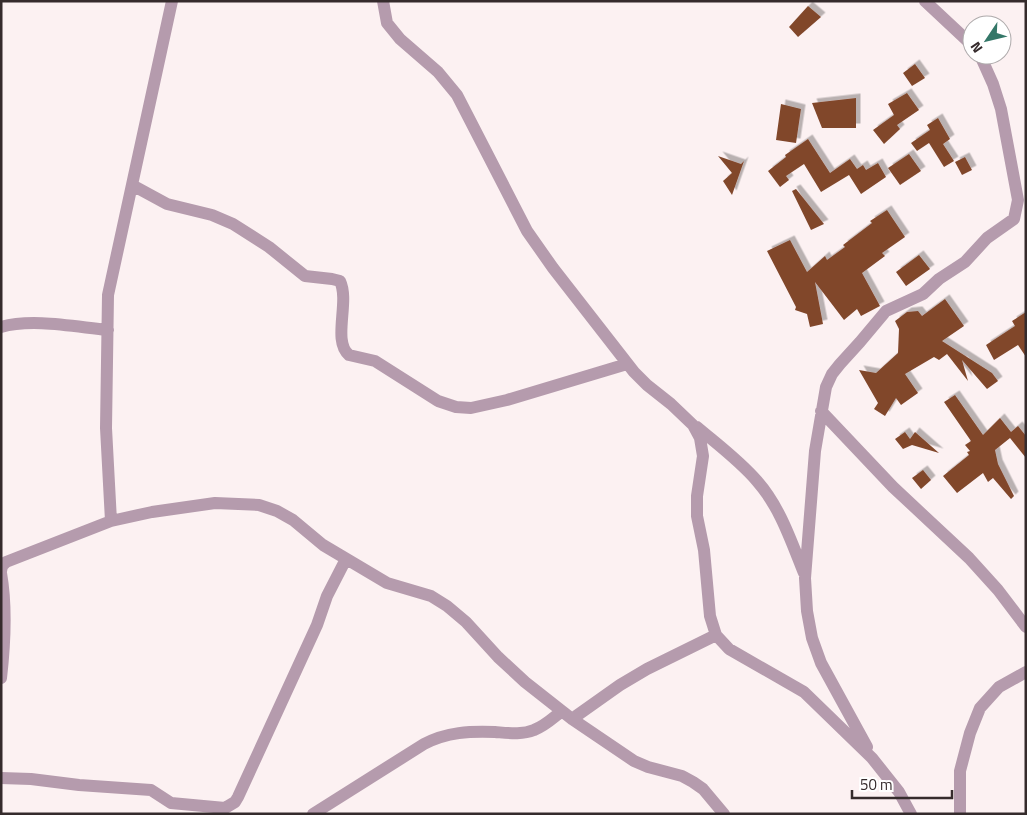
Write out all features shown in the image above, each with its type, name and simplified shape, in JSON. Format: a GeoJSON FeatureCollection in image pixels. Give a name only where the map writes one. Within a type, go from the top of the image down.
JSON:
{"type":"FeatureCollection","features":[{"type":"Feature","properties":{"kind":"street"},"geometry":{"type":"LineString","coordinates":[[111,521],[106,449],[108,295],[172,1]]}},
{"type":"Feature","properties":{"kind":"street"},"geometry":{"type":"LineString","coordinates":[[383,1],[387,23],[400,39],[438,72],[457,95],[504,189],[532,238],[553,268],[628,364],[647,385],[725,450],[757,481],[778,512],[789,534],[806,578]]}},
{"type":"Feature","properties":{"kind":"street"},"geometry":{"type":"LineString","coordinates":[[925,1],[962,36]]}},
{"type":"Feature","properties":{"kind":"street"},"geometry":{"type":"LineString","coordinates":[[872,758],[821,663],[812,638],[807,611],[806,578],[815,451],[821,411],[826,388],[832,374],[886,311],[923,294],[938,278],[965,262],[987,238],[1014,220],[1018,200],[1001,109],[984,65]]}},
{"type":"Feature","properties":{"kind":"street"},"geometry":{"type":"LineString","coordinates":[[132,185],[167,204],[212,215],[233,224],[269,247],[305,276],[332,279],[340,282],[344,294],[342,342],[346,353],[375,361],[438,401],[456,407],[472,408],[507,400],[628,364]]}},
{"type":"Feature","properties":{"kind":"street"},"geometry":{"type":"LineString","coordinates":[[1,327],[27,323],[108,330]]}},
{"type":"Feature","properties":{"kind":"street"},"geometry":{"type":"LineString","coordinates":[[821,411],[893,487],[969,558],[998,590],[1026,627]]}},
{"type":"Feature","properties":{"kind":"street"},"geometry":{"type":"LineString","coordinates":[[693,424],[700,438],[703,456],[697,496],[697,516],[704,550],[710,616],[716,634],[729,649],[804,692],[872,758],[899,792],[911,814]]}},
{"type":"Feature","properties":{"kind":"street"},"geometry":{"type":"LineString","coordinates":[[1,678],[5,592],[1,572],[2,566],[6,562],[111,521],[152,512],[215,503],[259,505],[277,511],[292,520],[323,545],[388,583],[431,596],[447,606],[466,622],[498,657],[525,682],[567,715],[634,760],[682,776],[693,782],[703,789],[724,814]]}},
{"type":"Feature","properties":{"kind":"street"},"geometry":{"type":"LineString","coordinates":[[1,778],[152,790],[171,803],[179,805],[225,808],[231,806],[238,796],[317,625],[327,596],[346,559]]}},
{"type":"Feature","properties":{"kind":"street"},"geometry":{"type":"LineString","coordinates":[[313,814],[437,737],[473,731],[519,733],[532,731],[567,715],[633,677],[716,634]]}},
{"type":"Feature","properties":{"kind":"street"},"geometry":{"type":"LineString","coordinates":[[960,814],[960,771],[970,733],[980,708],[999,687],[1026,672]]}},
{"type":"Feature","properties":{"kind":"building"},"geometry":{"type":"Polygon","coordinates":[[[808,6],[821,17],[798,37],[789,27],[808,6]]]}},
{"type":"Feature","properties":{"kind":"building"},"geometry":{"type":"Polygon","coordinates":[[[915,64],[925,78],[912,86],[903,73],[915,64]]]}},
{"type":"Feature","properties":{"kind":"building"},"geometry":{"type":"Polygon","coordinates":[[[907,93],[919,110],[897,125],[900,129],[884,144],[873,130],[894,115],[888,104],[907,93]]]}},
{"type":"Feature","properties":{"kind":"building"},"geometry":{"type":"Polygon","coordinates":[[[856,98],[856,128],[822,128],[812,103],[856,98]]]}},
{"type":"Feature","properties":{"kind":"building"},"geometry":{"type":"Polygon","coordinates":[[[781,104],[801,109],[796,143],[776,140],[781,104]]]}},
{"type":"Feature","properties":{"kind":"building"},"geometry":{"type":"Polygon","coordinates":[[[938,118],[950,139],[943,144],[954,161],[944,167],[929,143],[917,151],[911,143],[930,130],[927,125],[938,118]]]}},
{"type":"Feature","properties":{"kind":"building"},"geometry":{"type":"Polygon","coordinates":[[[808,139],[830,173],[850,159],[857,169],[863,165],[866,170],[878,163],[886,177],[861,194],[849,175],[821,192],[804,164],[786,176],[789,180],[780,187],[768,171],[786,157],[785,155],[808,139]]]}},
{"type":"Feature","properties":{"kind":"building"},"geometry":{"type":"Polygon","coordinates":[[[909,154],[921,171],[900,185],[888,168],[909,154]]]}},
{"type":"Feature","properties":{"kind":"building"},"geometry":{"type":"Polygon","coordinates":[[[718,156],[741,164],[744,161],[732,195],[723,181],[732,173],[718,156]]]}},
{"type":"Feature","properties":{"kind":"building"},"geometry":{"type":"Polygon","coordinates":[[[965,157],[972,170],[962,175],[955,162],[965,157]]]}},
{"type":"Feature","properties":{"kind":"building"},"geometry":{"type":"Polygon","coordinates":[[[796,189],[824,224],[811,230],[792,191],[796,189]]]}},
{"type":"Feature","properties":{"kind":"building"},"geometry":{"type":"Polygon","coordinates":[[[887,210],[905,237],[882,253],[885,256],[862,273],[880,306],[861,316],[857,309],[844,320],[815,282],[823,324],[810,327],[807,314],[795,310],[796,307],[767,251],[790,240],[807,272],[825,256],[827,260],[845,247],[843,245],[872,223],[870,221],[887,210]]]}},
{"type":"Feature","properties":{"kind":"building"},"geometry":{"type":"Polygon","coordinates":[[[919,255],[930,269],[906,286],[896,272],[919,255]]]}},
{"type":"Feature","properties":{"kind":"building"},"geometry":{"type":"Polygon","coordinates":[[[945,299],[964,326],[942,341],[992,373],[998,381],[987,389],[962,360],[968,381],[947,354],[939,360],[934,357],[905,374],[918,393],[901,405],[896,398],[885,416],[874,409],[878,403],[859,370],[876,373],[898,353],[899,329],[895,321],[907,312],[918,311],[922,316],[945,299]]]}},
{"type":"Feature","properties":{"kind":"building"},"geometry":{"type":"Polygon","coordinates":[[[1026,312],[1026,357],[1018,345],[994,360],[986,345],[1015,326],[1012,321],[1026,312]]]}},
{"type":"Feature","properties":{"kind":"building"},"geometry":{"type":"Polygon","coordinates":[[[955,395],[983,435],[1000,418],[1011,432],[1018,426],[1026,436],[1026,458],[1010,438],[995,450],[998,464],[1014,496],[1011,499],[993,478],[988,482],[983,473],[957,493],[943,476],[969,455],[967,452],[970,451],[965,445],[971,441],[944,402],[955,395]]]}},
{"type":"Feature","properties":{"kind":"building"},"geometry":{"type":"Polygon","coordinates":[[[905,432],[910,439],[915,432],[939,453],[912,445],[903,449],[895,439],[905,432]]]}},
{"type":"Feature","properties":{"kind":"building"},"geometry":{"type":"Polygon","coordinates":[[[923,470],[931,480],[921,489],[912,478],[923,470]]]}}]}
